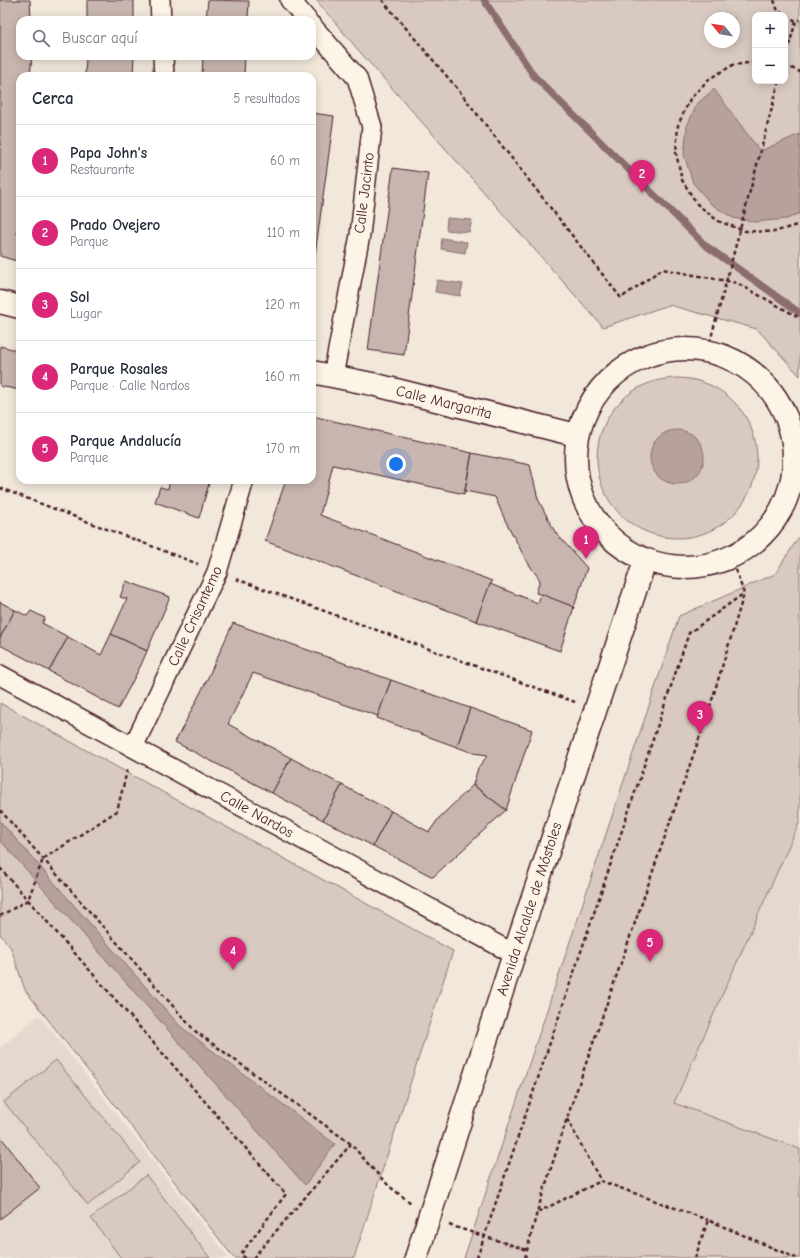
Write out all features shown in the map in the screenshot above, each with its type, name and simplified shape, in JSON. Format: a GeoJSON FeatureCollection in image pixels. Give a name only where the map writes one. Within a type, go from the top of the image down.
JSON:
{"type":"FeatureCollection","features":[{"type":"Feature","properties":{"kind":"street"},"geometry":{"type":"LineString","coordinates":[[160,0],[161,16]]}},
{"type":"Feature","properties":{"kind":"street"},"geometry":{"type":"LineString","coordinates":[[290,0],[304,16]]}},
{"type":"Feature","properties":{"kind":"street","name":"Calle Jacinto"},"geometry":{"type":"LineString","coordinates":[[316,31],[357,78],[372,127],[360,236],[322,374]]}},
{"type":"Feature","properties":{"kind":"street"},"geometry":{"type":"LineString","coordinates":[[163,60],[164,72]]}},
{"type":"Feature","properties":{"kind":"street"},"geometry":{"type":"LineString","coordinates":[[0,302],[16,306]]}},
{"type":"Feature","properties":{"kind":"street"},"geometry":{"type":"LineString","coordinates":[[665,349],[708,349],[743,364],[771,388],[795,420],[795,461],[787,500],[765,534],[732,558],[689,569],[645,561],[603,532],[578,487],[576,435],[594,395],[624,365],[665,349]]}},
{"type":"Feature","properties":{"kind":"street","name":"Calle Margarita"},"geometry":{"type":"LineString","coordinates":[[322,374],[380,386],[576,435]]}},
{"type":"Feature","properties":{"kind":"street","name":"Calle Crisantemo"},"geometry":{"type":"LineString","coordinates":[[133,747],[217,572],[243,484]]}},
{"type":"Feature","properties":{"kind":"street","name":"Avenida Alcalde de Móstoles"},"geometry":{"type":"LineString","coordinates":[[416,1258],[514,954],[645,561]]}},
{"type":"Feature","properties":{"kind":"street","name":"Calle Nardos"},"geometry":{"type":"LineString","coordinates":[[0,675],[514,954]]}},
{"type":"Feature","properties":{"kind":"path"},"geometry":{"type":"LineString","coordinates":[[382,0],[456,87],[621,298],[662,268],[737,283],[800,318]]}},
{"type":"Feature","properties":{"kind":"path"},"geometry":{"type":"LineString","coordinates":[[774,0],[778,11],[798,21],[788,50]]}},
{"type":"Feature","properties":{"kind":"path"},"geometry":{"type":"LineString","coordinates":[[752,62],[733,65],[709,79],[690,99],[678,125],[676,153],[682,180],[697,204],[718,221],[745,231],[774,232],[800,224]]}},
{"type":"Feature","properties":{"kind":"path"},"geometry":{"type":"LineString","coordinates":[[788,66],[800,72]]}},
{"type":"Feature","properties":{"kind":"path"},"geometry":{"type":"LineString","coordinates":[[708,349],[778,84]]}},
{"type":"Feature","properties":{"kind":"path"},"geometry":{"type":"LineString","coordinates":[[0,488],[217,572],[596,710]]}},
{"type":"Feature","properties":{"kind":"path"},"geometry":{"type":"LineString","coordinates":[[525,1258],[537,1212],[567,1118],[708,710],[744,594],[732,558]]}},
{"type":"Feature","properties":{"kind":"path"},"geometry":{"type":"LineString","coordinates":[[477,1258],[689,633],[744,594]]}},
{"type":"Feature","properties":{"kind":"path"},"geometry":{"type":"LineString","coordinates":[[0,916],[28,900],[43,859],[117,811],[133,747]]}},
{"type":"Feature","properties":{"kind":"path"},"geometry":{"type":"LineString","coordinates":[[0,810],[195,1031],[351,1144],[390,1187]]}},
{"type":"Feature","properties":{"kind":"path"},"geometry":{"type":"LineString","coordinates":[[0,868],[286,1194],[241,1254],[245,1258]]}},
{"type":"Feature","properties":{"kind":"path"},"geometry":{"type":"LineString","coordinates":[[567,1118],[601,1182],[708,1220],[796,1258]]}},
{"type":"Feature","properties":{"kind":"path"},"geometry":{"type":"LineString","coordinates":[[253,1258],[351,1144]]}},
{"type":"Feature","properties":{"kind":"path"},"geometry":{"type":"LineString","coordinates":[[537,1212],[601,1182]]}},
{"type":"Feature","properties":{"kind":"path"},"geometry":{"type":"LineString","coordinates":[[429,1218],[527,1250]]}},
{"type":"Feature","properties":{"kind":"path"},"geometry":{"type":"LineString","coordinates":[[695,1258],[708,1220]]}},
{"type":"Feature","properties":{"kind":"shaded area"},"geometry":{"type":"Polygon","coordinates":[[[316,0],[800,0],[800,376],[757,329],[669,305],[603,327],[360,52],[316,0]]]}},
{"type":"Feature","properties":{"kind":"shaded area"},"geometry":{"type":"Polygon","coordinates":[[[714,89],[760,151],[800,134],[800,213],[787,219],[754,222],[733,218],[711,204],[693,183],[684,155],[687,126],[697,104],[714,89]]]}},
{"type":"Feature","properties":{"kind":"shaded area"},"geometry":{"type":"Polygon","coordinates":[[[447,218],[472,220],[469,232],[446,230],[447,218]]]}},
{"type":"Feature","properties":{"kind":"shaded area"},"geometry":{"type":"Polygon","coordinates":[[[442,238],[467,242],[465,253],[441,249],[442,238]]]}},
{"type":"Feature","properties":{"kind":"shaded area"},"geometry":{"type":"Polygon","coordinates":[[[437,280],[463,284],[460,296],[435,292],[437,280]]]}},
{"type":"Feature","properties":{"kind":"shaded area"},"geometry":{"type":"Polygon","coordinates":[[[685,378],[700,381],[715,387],[734,401],[744,413],[751,427],[756,442],[756,474],[751,489],[744,503],[734,515],[722,525],[700,535],[685,538],[669,538],[654,535],[632,525],[620,515],[610,503],[598,474],[597,450],[600,435],[610,413],[620,401],[632,391],[661,379],[685,378]]]}},
{"type":"Feature","properties":{"kind":"shaded area"},"geometry":{"type":"Polygon","coordinates":[[[672,430],[682,430],[696,438],[702,447],[704,457],[702,467],[696,476],[682,484],[672,484],[662,479],[655,472],[650,462],[650,452],[655,442],[662,435],[672,430]]]}},
{"type":"Feature","properties":{"kind":"shaded area"},"geometry":{"type":"Polygon","coordinates":[[[800,535],[800,821],[674,1103],[800,1149],[800,1258],[464,1258],[679,616],[775,574],[800,535]]]}},
{"type":"Feature","properties":{"kind":"shaded area"},"geometry":{"type":"Polygon","coordinates":[[[0,703],[453,951],[354,1258],[234,1258],[25,990],[11,948],[0,934],[0,703]]]}},
{"type":"Feature","properties":{"kind":"shaded area"},"geometry":{"type":"Polygon","coordinates":[[[0,821],[180,1026],[335,1144],[305,1185],[0,840],[0,821]]]}},
{"type":"Feature","properties":{"kind":"shaded area"},"geometry":{"type":"Polygon","coordinates":[[[800,821],[800,1149],[674,1103],[800,821]]]}},
{"type":"Feature","properties":{"kind":"shaded area"},"geometry":{"type":"Polygon","coordinates":[[[39,1015],[229,1258],[0,1258],[0,1048],[39,1015]]]}},
{"type":"Feature","properties":{"kind":"shaded area"},"geometry":{"type":"Polygon","coordinates":[[[56,1060],[140,1162],[88,1205],[4,1102],[56,1060]]]}},
{"type":"Feature","properties":{"kind":"shaded area"},"geometry":{"type":"Polygon","coordinates":[[[146,1175],[210,1258],[121,1258],[91,1218],[146,1175]]]}},
{"type":"Feature","properties":{"kind":"building"},"geometry":{"type":"Polygon","coordinates":[[[0,0],[30,0],[31,16],[16,16],[16,60],[32,60],[30,72],[16,72],[16,261],[0,256],[0,0]]]}},
{"type":"Feature","properties":{"kind":"building"},"geometry":{"type":"Polygon","coordinates":[[[87,0],[134,0],[134,16],[87,16],[87,0]]]}},
{"type":"Feature","properties":{"kind":"building"},"geometry":{"type":"Polygon","coordinates":[[[208,0],[249,1],[248,16],[206,16],[208,0]]]}},
{"type":"Feature","properties":{"kind":"building"},"geometry":{"type":"Polygon","coordinates":[[[86,60],[134,60],[133,72],[85,72],[86,60]]]}},
{"type":"Feature","properties":{"kind":"building"},"geometry":{"type":"Polygon","coordinates":[[[203,60],[245,60],[244,72],[202,72],[203,60]]]}},
{"type":"Feature","properties":{"kind":"building"},"geometry":{"type":"Polygon","coordinates":[[[316,114],[334,116],[316,248],[316,114]]]}},
{"type":"Feature","properties":{"kind":"building"},"geometry":{"type":"Polygon","coordinates":[[[393,168],[428,173],[404,355],[368,350],[393,168]]]}},
{"type":"Feature","properties":{"kind":"building"},"geometry":{"type":"Polygon","coordinates":[[[0,346],[16,350],[16,389],[0,386],[0,346]]]}},
{"type":"Feature","properties":{"kind":"building"},"geometry":{"type":"Polygon","coordinates":[[[316,417],[472,453],[464,494],[333,465],[320,515],[492,581],[476,621],[265,541],[285,484],[316,484],[316,417]]]}},
{"type":"Feature","properties":{"kind":"building"},"geometry":{"type":"Polygon","coordinates":[[[472,453],[530,465],[538,499],[555,532],[587,568],[574,607],[536,593],[540,580],[526,560],[495,497],[465,491],[472,453]]]}},
{"type":"Feature","properties":{"kind":"building"},"geometry":{"type":"Polygon","coordinates":[[[169,484],[209,484],[199,518],[155,502],[160,487],[168,489],[169,484]]]}},
{"type":"Feature","properties":{"kind":"building"},"geometry":{"type":"Polygon","coordinates":[[[126,581],[170,597],[147,651],[111,634],[127,599],[120,597],[126,581]]]}},
{"type":"Feature","properties":{"kind":"building"},"geometry":{"type":"Polygon","coordinates":[[[490,584],[538,603],[541,594],[574,607],[560,651],[476,621],[490,584]]]}},
{"type":"Feature","properties":{"kind":"building"},"geometry":{"type":"Polygon","coordinates":[[[0,602],[15,610],[0,638],[0,602]]]}},
{"type":"Feature","properties":{"kind":"building"},"geometry":{"type":"Polygon","coordinates":[[[15,610],[27,616],[31,611],[45,618],[42,623],[68,637],[49,671],[0,645],[0,638],[15,610]]]}},
{"type":"Feature","properties":{"kind":"building"},"geometry":{"type":"Polygon","coordinates":[[[233,623],[391,680],[378,716],[253,673],[228,724],[291,758],[272,793],[175,742],[205,684],[233,623]]]}},
{"type":"Feature","properties":{"kind":"building"},"geometry":{"type":"Polygon","coordinates":[[[111,634],[147,651],[118,709],[49,671],[68,637],[101,655],[111,634]]]}},
{"type":"Feature","properties":{"kind":"building"},"geometry":{"type":"Polygon","coordinates":[[[391,680],[470,708],[457,747],[377,718],[391,680]]]}},
{"type":"Feature","properties":{"kind":"building"},"geometry":{"type":"Polygon","coordinates":[[[470,708],[532,730],[506,810],[473,785],[478,768],[488,755],[473,753],[457,747],[470,708]]]}},
{"type":"Feature","properties":{"kind":"building"},"geometry":{"type":"Polygon","coordinates":[[[291,758],[342,785],[323,820],[272,793],[291,758]]]}},
{"type":"Feature","properties":{"kind":"building"},"geometry":{"type":"Polygon","coordinates":[[[342,785],[391,811],[373,846],[323,820],[342,785]]]}},
{"type":"Feature","properties":{"kind":"building"},"geometry":{"type":"Polygon","coordinates":[[[473,785],[506,810],[433,877],[373,846],[391,811],[429,832],[439,818],[473,785]]]}},
{"type":"Feature","properties":{"kind":"building"},"geometry":{"type":"Polygon","coordinates":[[[0,1136],[40,1188],[0,1219],[0,1136]]]}},
{"type":"Feature","properties":{"kind":"waterway"},"geometry":{"type":"LineString","coordinates":[[484,0],[534,76],[705,245],[800,313]]}},
{"type":"Feature","properties":{"kind":"place","name":"Prado Ovejero"},"geometry":{"type":"Point","coordinates":[642,193]}},
{"type":"Feature","properties":{"kind":"place","name":"Papa John's"},"geometry":{"type":"Point","coordinates":[586,559]}},
{"type":"Feature","properties":{"kind":"place","name":"Sol"},"geometry":{"type":"Point","coordinates":[700,734]}},
{"type":"Feature","properties":{"kind":"place","name":"Parque Andalucía"},"geometry":{"type":"Point","coordinates":[650,962]}},
{"type":"Feature","properties":{"kind":"place","name":"Parque Rosales"},"geometry":{"type":"Point","coordinates":[233,970]}}]}
